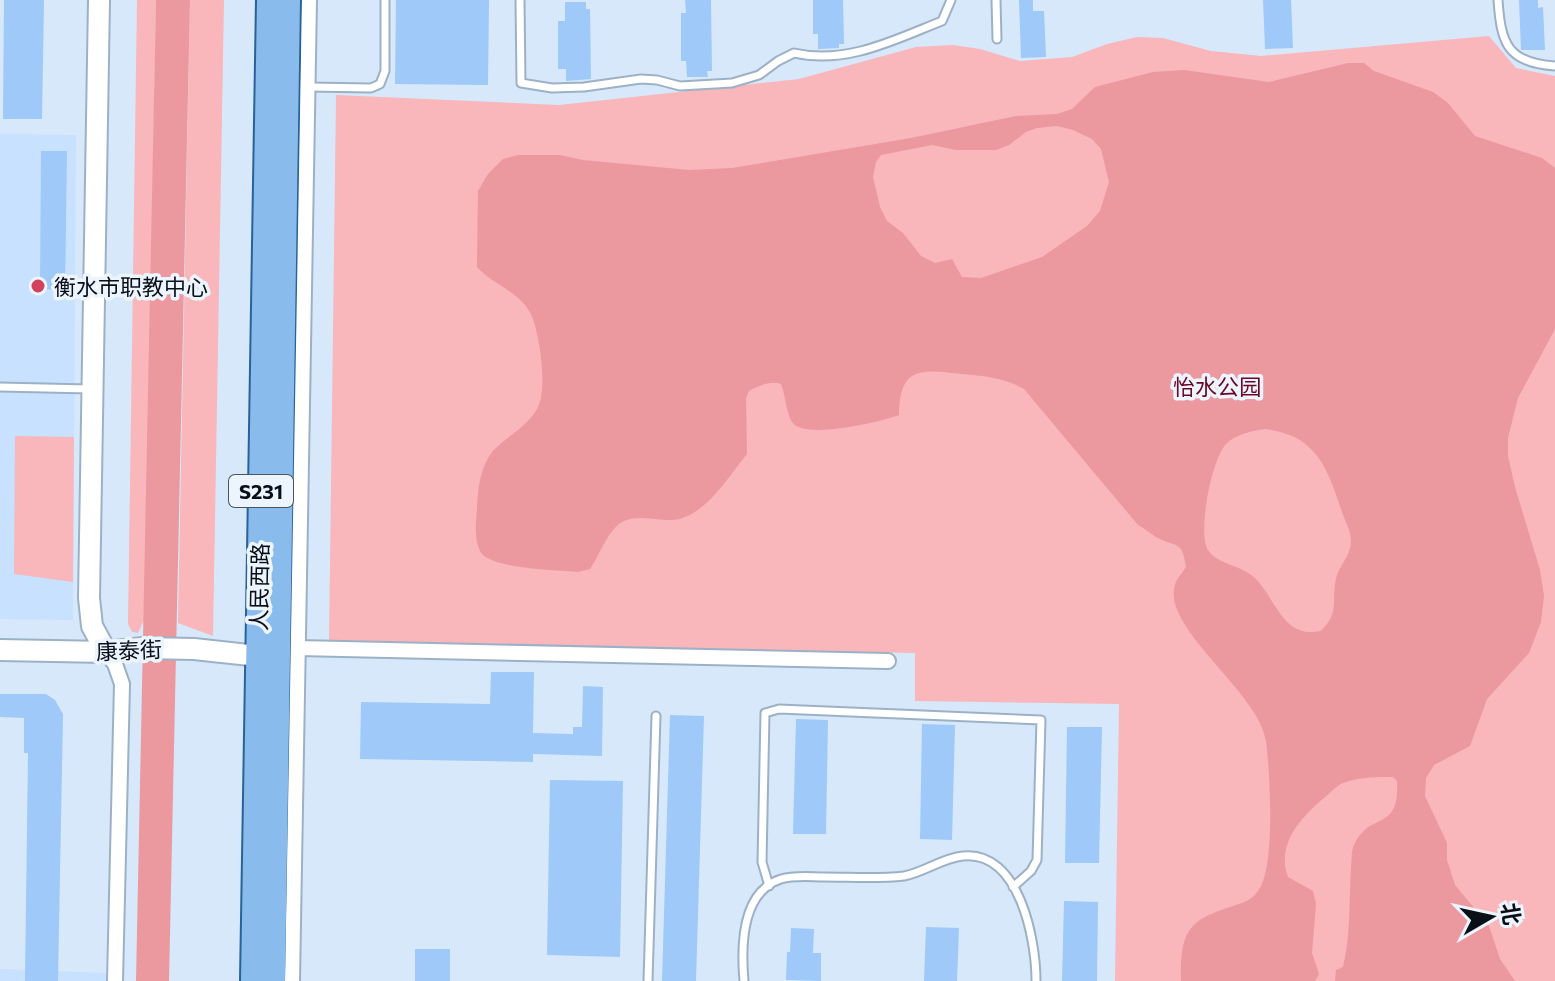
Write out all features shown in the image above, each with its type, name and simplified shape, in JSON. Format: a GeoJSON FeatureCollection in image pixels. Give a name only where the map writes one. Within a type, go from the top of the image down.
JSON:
{"type":"FeatureCollection","features":[{"type":"Feature","properties":{"kind":"main road","name":"人民西路"},"geometry":{"type":"LineString","coordinates":[[252,981],[268,0]]}},
{"type":"Feature","properties":{"kind":"main road","name":"人民西路"},"geometry":{"type":"LineString","coordinates":[[274,981],[289,0]]}},
{"type":"Feature","properties":{"kind":"street"},"geometry":{"type":"LineString","coordinates":[[99,0],[89,598],[92,626],[115,664],[122,684],[115,981]]}},
{"type":"Feature","properties":{"kind":"street"},"geometry":{"type":"LineString","coordinates":[[292,981],[309,0]]}},
{"type":"Feature","properties":{"kind":"street","name":"康泰街"},"geometry":{"type":"LineString","coordinates":[[0,650],[106,652],[143,648],[194,649],[258,656]]}},
{"type":"Feature","properties":{"kind":"street"},"geometry":{"type":"LineString","coordinates":[[298,648],[888,661]]}},
{"type":"Feature","properties":{"kind":"lane"},"geometry":{"type":"LineString","coordinates":[[307,87],[371,88],[380,84],[385,71],[385,0]]}},
{"type":"Feature","properties":{"kind":"lane"},"geometry":{"type":"LineString","coordinates":[[520,0],[521,83],[552,88],[641,79],[680,86],[732,83],[750,79],[794,53],[816,58],[841,56],[895,40],[942,21],[951,0]]}},
{"type":"Feature","properties":{"kind":"lane"},"geometry":{"type":"LineString","coordinates":[[996,0],[997,39]]}},
{"type":"Feature","properties":{"kind":"lane"},"geometry":{"type":"LineString","coordinates":[[1498,0],[1500,31],[1508,49],[1526,62],[1555,66]]}},
{"type":"Feature","properties":{"kind":"lane"},"geometry":{"type":"LineString","coordinates":[[0,387],[92,389]]}},
{"type":"Feature","properties":{"kind":"lane"},"geometry":{"type":"LineString","coordinates":[[769,886],[762,862],[765,713],[779,709],[1041,720],[1037,860],[1031,871],[1013,887]]}},
{"type":"Feature","properties":{"kind":"lane"},"geometry":{"type":"LineString","coordinates":[[648,981],[656,716]]}},
{"type":"Feature","properties":{"kind":"lane"},"geometry":{"type":"LineString","coordinates":[[744,981],[746,924],[758,897],[781,879],[800,876],[904,876],[964,855],[983,857],[998,865],[1013,887],[1036,954],[1036,981]]}},
{"type":"Feature","properties":{"kind":"shaded area"},"geometry":{"type":"Polygon","coordinates":[[[156,0],[190,0],[169,981],[136,981],[156,0]]]}},
{"type":"Feature","properties":{"kind":"shaded area"},"geometry":{"type":"Polygon","coordinates":[[[1348,63],[1364,63],[1374,71],[1433,92],[1448,103],[1475,136],[1542,158],[1555,168],[1555,329],[1518,398],[1508,438],[1508,456],[1515,487],[1540,570],[1544,596],[1541,622],[1529,653],[1487,699],[1470,746],[1434,765],[1426,778],[1425,796],[1447,843],[1447,860],[1455,885],[1489,926],[1500,959],[1515,981],[1335,981],[1336,970],[1343,967],[1347,942],[1353,848],[1362,833],[1389,815],[1394,808],[1397,781],[1393,777],[1361,778],[1340,784],[1299,823],[1288,843],[1285,865],[1288,877],[1313,891],[1316,904],[1312,953],[1319,974],[1315,981],[1181,981],[1182,951],[1189,931],[1205,917],[1250,899],[1264,879],[1270,819],[1266,741],[1246,701],[1181,618],[1174,599],[1176,582],[1186,567],[1180,548],[1138,525],[1024,389],[1017,385],[987,377],[926,372],[916,374],[904,387],[899,415],[862,425],[815,430],[803,429],[792,422],[781,384],[765,384],[749,391],[746,398],[747,454],[715,494],[695,512],[673,520],[641,518],[622,522],[608,537],[590,569],[578,572],[525,568],[496,562],[486,557],[478,546],[478,494],[485,464],[493,451],[533,416],[542,390],[540,352],[533,319],[522,302],[477,267],[478,191],[488,174],[503,159],[518,155],[560,155],[689,170],[732,168],[911,138],[1016,116],[1057,114],[1072,109],[1095,87],[1153,72],[1184,70],[1269,82],[1348,63]],[[1057,126],[1026,132],[1009,145],[996,150],[956,150],[932,145],[881,155],[873,177],[880,207],[887,221],[903,233],[921,256],[935,263],[952,259],[962,277],[981,278],[1042,257],[1087,226],[1100,211],[1109,182],[1101,149],[1092,139],[1057,126]],[[1265,429],[1234,438],[1221,452],[1211,479],[1205,513],[1205,541],[1216,558],[1245,571],[1259,582],[1287,622],[1307,632],[1321,631],[1333,613],[1336,579],[1351,539],[1330,480],[1317,456],[1296,438],[1265,429]]]}},
{"type":"Feature","properties":{"kind":"shaded area","name":"衡水市职教中心"},"geometry":{"type":"Polygon","coordinates":[[[0,134],[76,135],[73,620],[0,619],[0,134]]]}},
{"type":"Feature","properties":{"kind":"shaded area"},"geometry":{"type":"Polygon","coordinates":[[[0,969],[106,973],[106,981],[0,981],[0,969]]]}},
{"type":"Feature","properties":{"kind":"green space"},"geometry":{"type":"Polygon","coordinates":[[[137,0],[156,0],[145,618],[138,633],[132,632],[128,624],[137,0]]]}},
{"type":"Feature","properties":{"kind":"green space"},"geometry":{"type":"Polygon","coordinates":[[[190,0],[224,0],[213,636],[178,623],[190,0]]]}},
{"type":"Feature","properties":{"kind":"green space","name":"怡水公园"},"geometry":{"type":"Polygon","coordinates":[[[1489,36],[1516,68],[1555,76],[1555,981],[1115,981],[1119,704],[915,701],[915,653],[329,643],[336,95],[559,105],[799,79],[916,47],[953,45],[1020,61],[1072,57],[1137,37],[1163,38],[1211,51],[1261,56],[1489,36]]]}},
{"type":"Feature","properties":{"kind":"green space"},"geometry":{"type":"Polygon","coordinates":[[[15,436],[74,437],[73,582],[14,574],[15,436]]]}},
{"type":"Feature","properties":{"kind":"building"},"geometry":{"type":"Polygon","coordinates":[[[4,0],[44,0],[42,119],[3,119],[4,0]]]}},
{"type":"Feature","properties":{"kind":"building"},"geometry":{"type":"Polygon","coordinates":[[[396,0],[489,0],[488,85],[395,84],[396,0]]]}},
{"type":"Feature","properties":{"kind":"building"},"geometry":{"type":"Polygon","coordinates":[[[685,0],[711,0],[712,71],[707,71],[708,77],[687,77],[686,61],[681,61],[681,13],[686,13],[685,0]]]}},
{"type":"Feature","properties":{"kind":"building"},"geometry":{"type":"Polygon","coordinates":[[[813,0],[843,0],[844,44],[839,44],[839,48],[818,49],[818,34],[813,34],[813,0]]]}},
{"type":"Feature","properties":{"kind":"building"},"geometry":{"type":"Polygon","coordinates":[[[1019,0],[1033,0],[1033,11],[1044,11],[1046,57],[1021,58],[1019,0]]]}},
{"type":"Feature","properties":{"kind":"building"},"geometry":{"type":"Polygon","coordinates":[[[1263,0],[1291,0],[1293,48],[1265,49],[1263,0]]]}},
{"type":"Feature","properties":{"kind":"building"},"geometry":{"type":"Polygon","coordinates":[[[1519,0],[1538,0],[1538,8],[1543,7],[1545,50],[1521,50],[1519,0]]]}},
{"type":"Feature","properties":{"kind":"building"},"geometry":{"type":"Polygon","coordinates":[[[565,2],[586,2],[586,9],[590,9],[591,79],[566,81],[566,69],[558,69],[558,21],[565,21],[565,2]]]}},
{"type":"Feature","properties":{"kind":"building"},"geometry":{"type":"Polygon","coordinates":[[[41,151],[67,151],[65,290],[40,289],[41,151]]]}},
{"type":"Feature","properties":{"kind":"building"},"geometry":{"type":"Polygon","coordinates":[[[491,672],[534,672],[533,733],[573,734],[573,727],[582,727],[583,686],[603,687],[602,756],[533,754],[533,762],[360,759],[361,702],[490,704],[491,672]]]}},
{"type":"Feature","properties":{"kind":"building"},"geometry":{"type":"Polygon","coordinates":[[[0,694],[46,694],[55,700],[63,714],[58,981],[25,981],[28,753],[24,753],[24,718],[0,717],[0,694]]]}},
{"type":"Feature","properties":{"kind":"building"},"geometry":{"type":"Polygon","coordinates":[[[670,715],[704,716],[696,981],[662,981],[670,715]]]}},
{"type":"Feature","properties":{"kind":"building"},"geometry":{"type":"Polygon","coordinates":[[[796,719],[828,720],[826,834],[793,834],[796,719]]]}},
{"type":"Feature","properties":{"kind":"building"},"geometry":{"type":"Polygon","coordinates":[[[922,724],[955,725],[952,840],[920,839],[922,724]]]}},
{"type":"Feature","properties":{"kind":"building"},"geometry":{"type":"Polygon","coordinates":[[[1067,727],[1102,727],[1099,863],[1065,863],[1067,727]]]}},
{"type":"Feature","properties":{"kind":"building"},"geometry":{"type":"Polygon","coordinates":[[[550,780],[623,781],[620,957],[547,955],[550,780]]]}},
{"type":"Feature","properties":{"kind":"building"},"geometry":{"type":"Polygon","coordinates":[[[1064,901],[1098,902],[1097,981],[1062,981],[1064,901]]]}},
{"type":"Feature","properties":{"kind":"building"},"geometry":{"type":"Polygon","coordinates":[[[926,927],[959,928],[957,981],[924,981],[926,927]]]}},
{"type":"Feature","properties":{"kind":"building"},"geometry":{"type":"Polygon","coordinates":[[[791,928],[814,929],[813,953],[821,953],[821,981],[786,980],[791,928]]]}},
{"type":"Feature","properties":{"kind":"building"},"geometry":{"type":"Polygon","coordinates":[[[415,949],[450,949],[450,981],[415,981],[415,949]]]}},
{"type":"Feature","properties":{"kind":"place","name":"衡水市职教中心"},"geometry":{"type":"Point","coordinates":[38,286]}}]}
